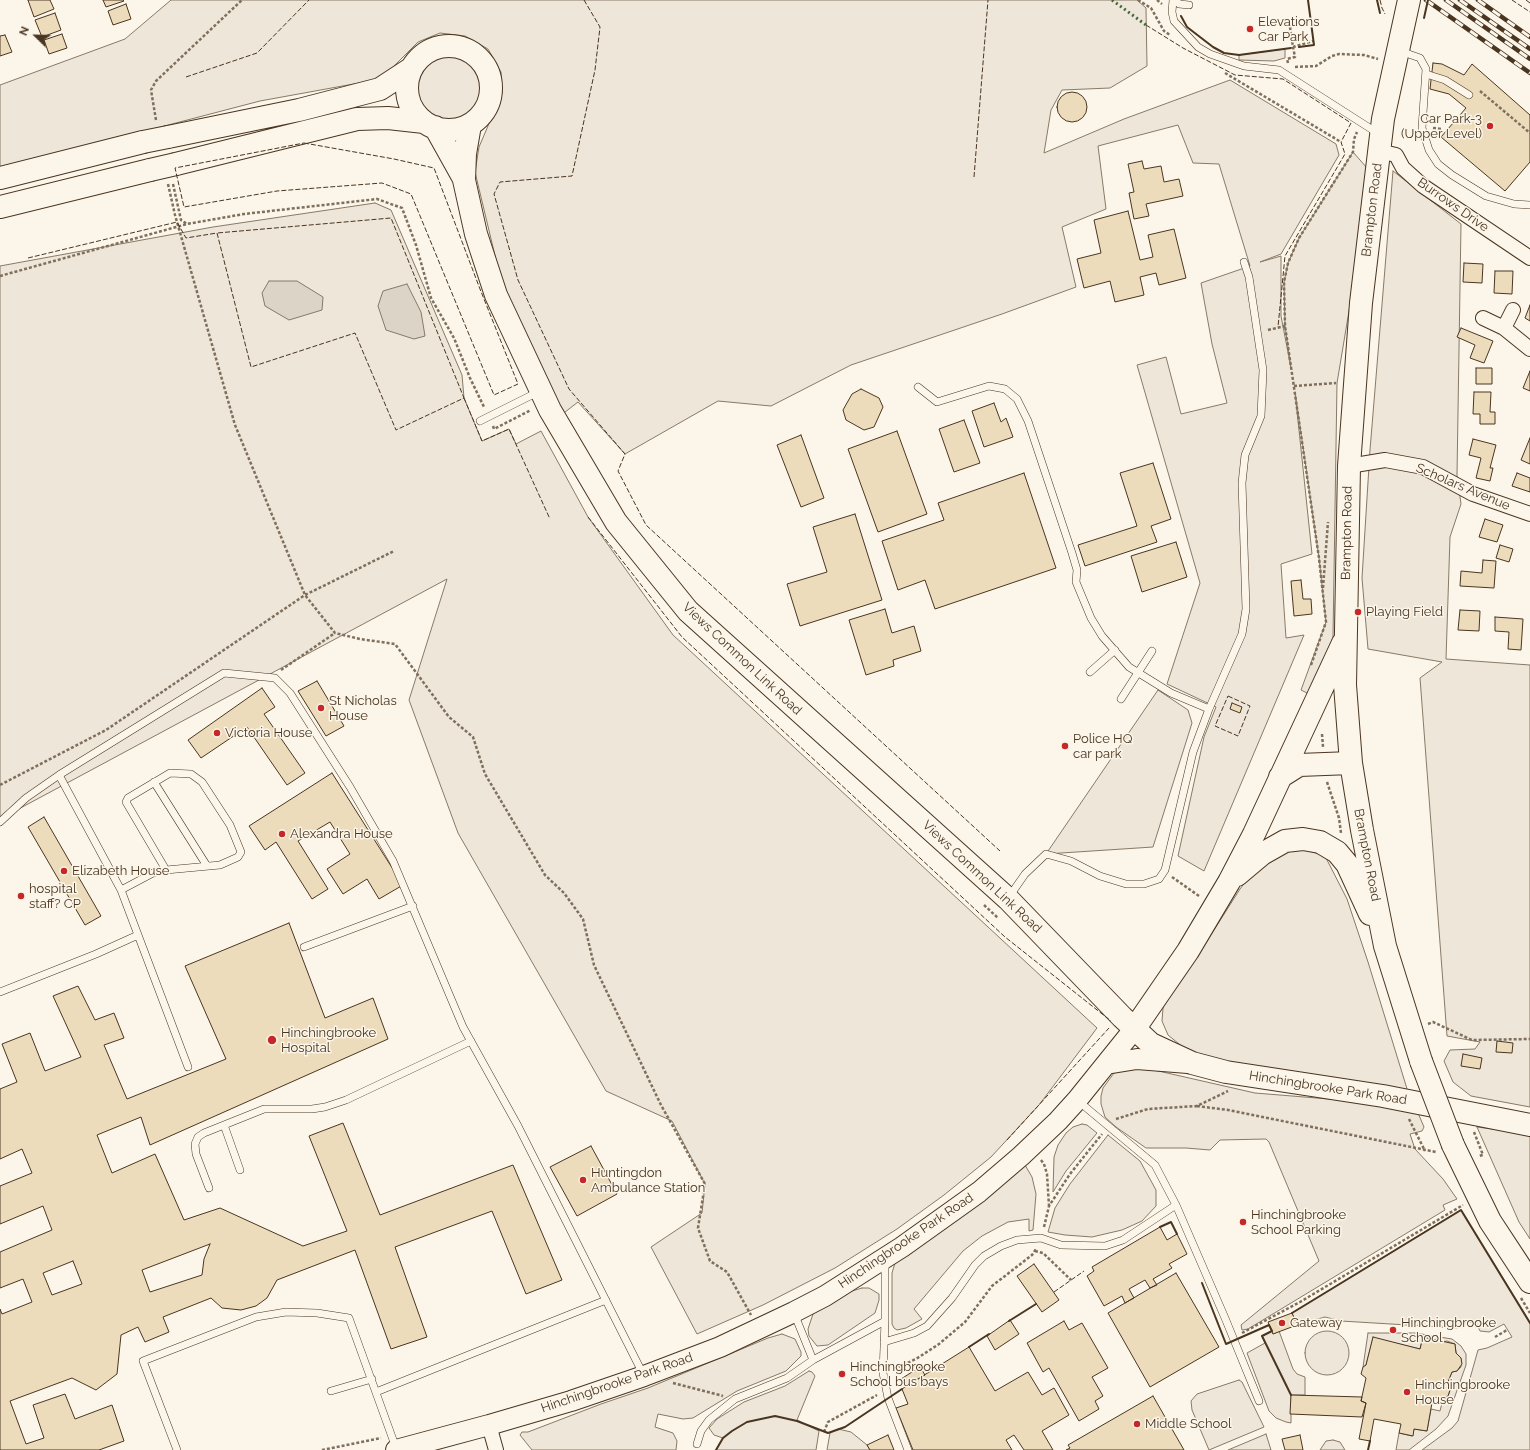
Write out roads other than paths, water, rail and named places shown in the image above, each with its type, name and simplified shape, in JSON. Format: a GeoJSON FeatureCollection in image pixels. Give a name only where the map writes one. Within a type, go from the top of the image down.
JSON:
{"type":"FeatureCollection","features":[{"type":"Feature","properties":{"kind":"main road","name":"Brampton Road"},"geometry":{"type":"LineString","coordinates":[[1409,0],[1404,21],[1389,55],[1389,86],[1380,143],[1361,303],[1349,466],[1345,639],[1345,685],[1351,763],[1362,830],[1385,946],[1447,1149],[1530,1282]]}},
{"type":"Feature","properties":{"kind":"main road"},"geometry":{"type":"LineString","coordinates":[[0,207],[166,173],[357,119],[388,118],[430,125],[446,130],[459,129],[470,124],[481,116],[489,103],[492,90],[490,75],[484,62],[474,53],[461,47],[447,45],[433,49],[421,56],[412,68],[408,79],[407,91],[410,103],[416,113],[430,125]]}},
{"type":"Feature","properties":{"kind":"main road"},"geometry":{"type":"LineString","coordinates":[[0,178],[143,142],[162,130],[299,110],[380,89],[412,68]]}},
{"type":"Feature","properties":{"kind":"main road","name":"Views Common Link Road"},"geometry":{"type":"LineString","coordinates":[[470,124],[465,154],[464,180],[476,234],[496,295],[538,400],[616,522],[688,611],[1008,899],[1135,1028]]}},
{"type":"Feature","properties":{"kind":"main road","name":"Views Common Link Road"},"geometry":{"type":"LineString","coordinates":[[430,125],[464,180]]}},
{"type":"Feature","properties":{"kind":"main road"},"geometry":{"type":"LineString","coordinates":[[1229,882],[1345,639]]}},
{"type":"Feature","properties":{"kind":"main road"},"geometry":{"type":"LineString","coordinates":[[1280,777],[1299,766],[1351,763]]}},
{"type":"Feature","properties":{"kind":"main road"},"geometry":{"type":"LineString","coordinates":[[1229,882],[1262,854],[1285,841],[1302,839],[1320,842],[1337,852],[1347,864],[1385,946]]}},
{"type":"Feature","properties":{"kind":"main road","name":"Hinchingbrooke Park Road"},"geometry":{"type":"LineString","coordinates":[[1229,882],[1188,951],[1135,1028],[1151,1044],[1192,1063],[1226,1072],[1383,1096],[1530,1125]]}},
{"type":"Feature","properties":{"kind":"street","name":"Burrows Drive"},"geometry":{"type":"LineString","coordinates":[[1380,143],[1396,155],[1403,168],[1423,186],[1530,258]]}},
{"type":"Feature","properties":{"kind":"street"},"geometry":{"type":"LineString","coordinates":[[1504,328],[1513,310]]}},
{"type":"Feature","properties":{"kind":"street"},"geometry":{"type":"LineString","coordinates":[[1483,318],[1504,328],[1530,349]]}},
{"type":"Feature","properties":{"kind":"street","name":"Scholars Avenue"},"geometry":{"type":"LineString","coordinates":[[1349,466],[1385,460],[1423,467],[1473,494],[1530,514]]}},
{"type":"Feature","properties":{"kind":"street","name":"Hinchingbrooke Park Road"},"geometry":{"type":"LineString","coordinates":[[395,1445],[489,1425],[644,1376],[720,1347],[752,1319],[794,1312],[885,1259],[979,1192],[1030,1148],[1058,1121],[1077,1100],[1135,1028]]}},
{"type":"Feature","properties":{"kind":"street"},"geometry":{"type":"LineString","coordinates":[[1106,1064],[1137,1059],[1192,1063]]}},
{"type":"Feature","properties":{"kind":"street"},"geometry":{"type":"LineString","coordinates":[[489,1425],[496,1450]]}},
{"type":"Feature","properties":{"kind":"lane"},"geometry":{"type":"LineString","coordinates":[[1173,0],[1172,12],[1174,21],[1198,47],[1210,54],[1244,66],[1279,70],[1380,143]]}},
{"type":"Feature","properties":{"kind":"lane"},"geometry":{"type":"LineString","coordinates":[[1176,0],[1179,4],[1189,5]]}},
{"type":"Feature","properties":{"kind":"lane"},"geometry":{"type":"LineString","coordinates":[[1389,55],[1420,58],[1429,75],[1422,128],[1426,143],[1432,156],[1452,175],[1486,196],[1514,204],[1530,205]]}},
{"type":"Feature","properties":{"kind":"lane"},"geometry":{"type":"LineString","coordinates":[[1429,75],[1455,86],[1469,95]]}},
{"type":"Feature","properties":{"kind":"lane"},"geometry":{"type":"LineString","coordinates":[[1008,899],[1025,874],[1046,854],[1071,861],[1100,876],[1126,884],[1144,884],[1154,881],[1159,879],[1165,870],[1193,752],[1242,634],[1246,609],[1242,483],[1245,455],[1262,416],[1263,370],[1249,278],[1244,262]]}},
{"type":"Feature","properties":{"kind":"lane"},"geometry":{"type":"LineString","coordinates":[[918,387],[937,402],[989,386],[1005,389],[1017,399],[1028,421],[1072,553],[1077,570],[1076,582],[1091,618],[1129,667],[1171,693],[1210,708]]}},
{"type":"Feature","properties":{"kind":"lane"},"geometry":{"type":"LineString","coordinates":[[480,421],[538,400]]}},
{"type":"Feature","properties":{"kind":"lane"},"geometry":{"type":"LineString","coordinates":[[1090,672],[1115,650]]}},
{"type":"Feature","properties":{"kind":"lane"},"geometry":{"type":"LineString","coordinates":[[1121,699],[1152,651]]}},
{"type":"Feature","properties":{"kind":"lane"},"geometry":{"type":"LineString","coordinates":[[0,822],[26,798],[59,775],[224,673],[275,678],[290,693],[350,787],[392,861],[413,906],[463,1026],[524,1137],[644,1376]]}},
{"type":"Feature","properties":{"kind":"lane"},"geometry":{"type":"LineString","coordinates":[[121,890],[155,872],[220,865],[238,857],[241,852],[230,825],[202,782],[191,774],[170,773],[128,798],[126,802],[166,870]]}},
{"type":"Feature","properties":{"kind":"lane"},"geometry":{"type":"LineString","coordinates":[[59,775],[121,890],[188,1067]]}},
{"type":"Feature","properties":{"kind":"lane"},"geometry":{"type":"LineString","coordinates":[[154,782],[207,866]]}},
{"type":"Feature","properties":{"kind":"lane"},"geometry":{"type":"LineString","coordinates":[[304,947],[413,906]]}},
{"type":"Feature","properties":{"kind":"lane"},"geometry":{"type":"LineString","coordinates":[[0,992],[96,954],[138,934]]}},
{"type":"Feature","properties":{"kind":"lane"},"geometry":{"type":"LineString","coordinates":[[209,1188],[196,1154],[198,1137],[264,1109],[312,1109],[339,1102],[375,1087],[471,1041]]}},
{"type":"Feature","properties":{"kind":"lane"},"geometry":{"type":"LineString","coordinates":[[1077,1100],[1155,1165],[1176,1205],[1259,1401]]}},
{"type":"Feature","properties":{"kind":"lane"},"geometry":{"type":"LineString","coordinates":[[224,1125],[240,1170]]}},
{"type":"Feature","properties":{"kind":"lane"},"geometry":{"type":"LineString","coordinates":[[884,1342],[914,1333],[927,1326],[952,1298],[975,1265],[984,1256],[1000,1246],[1017,1240],[1041,1238],[1062,1245],[1105,1246],[1123,1240],[1176,1205]]}},
{"type":"Feature","properties":{"kind":"lane"},"geometry":{"type":"LineString","coordinates":[[885,1259],[883,1373],[886,1389],[908,1450]]}},
{"type":"Feature","properties":{"kind":"lane"},"geometry":{"type":"LineString","coordinates":[[376,1392],[606,1300]]}},
{"type":"Feature","properties":{"kind":"lane"},"geometry":{"type":"LineString","coordinates":[[178,1450],[144,1361],[256,1316],[286,1312],[317,1313],[349,1318],[395,1445]]}},
{"type":"Feature","properties":{"kind":"lane"},"geometry":{"type":"LineString","coordinates":[[794,1312],[813,1360]]}},
{"type":"Feature","properties":{"kind":"lane"},"geometry":{"type":"LineString","coordinates":[[697,1444],[701,1431],[708,1420],[735,1399],[787,1378],[813,1360],[885,1321]]}},
{"type":"Feature","properties":{"kind":"lane"},"geometry":{"type":"LineString","coordinates":[[331,1391],[372,1380]]}},
{"type":"Feature","properties":{"kind":"railway"},"geometry":{"type":"LineString","coordinates":[[1426,0],[1530,73]]}},
{"type":"Feature","properties":{"kind":"railway"},"geometry":{"type":"LineString","coordinates":[[1446,0],[1530,59]]}},
{"type":"Feature","properties":{"kind":"railway"},"geometry":{"type":"LineString","coordinates":[[1460,0],[1530,49]]}},
{"type":"Feature","properties":{"kind":"railway"},"geometry":{"type":"LineString","coordinates":[[1478,0],[1530,37]]}},
{"type":"Feature","properties":{"kind":"place","name":"Elevations Car Park"},"geometry":{"type":"Point","coordinates":[1250,29]}},
{"type":"Feature","properties":{"kind":"place","name":"Car Park-3 (Upper Level)"},"geometry":{"type":"Point","coordinates":[1490,126]}},
{"type":"Feature","properties":{"kind":"place","name":"Playing Field"},"geometry":{"type":"Point","coordinates":[1358,612]}},
{"type":"Feature","properties":{"kind":"place","name":"St Nicholas House"},"geometry":{"type":"Point","coordinates":[321,708]}},
{"type":"Feature","properties":{"kind":"place","name":"Victoria House"},"geometry":{"type":"Point","coordinates":[217,733]}},
{"type":"Feature","properties":{"kind":"place","name":"Police HQ car park"},"geometry":{"type":"Point","coordinates":[1065,746]}},
{"type":"Feature","properties":{"kind":"place","name":"Alexandra House"},"geometry":{"type":"Point","coordinates":[282,834]}},
{"type":"Feature","properties":{"kind":"place","name":"Elizabeth House"},"geometry":{"type":"Point","coordinates":[64,871]}},
{"type":"Feature","properties":{"kind":"place","name":"hospital staff? CP"},"geometry":{"type":"Point","coordinates":[21,896]}},
{"type":"Feature","properties":{"kind":"place","name":"Hinchingbrooke Hospital"},"geometry":{"type":"Point","coordinates":[272,1040]}},
{"type":"Feature","properties":{"kind":"place","name":"Huntingdon Ambulance Station"},"geometry":{"type":"Point","coordinates":[583,1180]}},
{"type":"Feature","properties":{"kind":"place","name":"Hinchingbrooke School Parking"},"geometry":{"type":"Point","coordinates":[1243,1222]}},
{"type":"Feature","properties":{"kind":"place","name":"Gateway"},"geometry":{"type":"Point","coordinates":[1282,1323]}},
{"type":"Feature","properties":{"kind":"place","name":"Hinchingbrooke School"},"geometry":{"type":"Point","coordinates":[1393,1330]}},
{"type":"Feature","properties":{"kind":"place","name":"Hinchingbrooke School bus bays"},"geometry":{"type":"Point","coordinates":[842,1374]}},
{"type":"Feature","properties":{"kind":"place","name":"Hinchingbrooke House"},"geometry":{"type":"Point","coordinates":[1407,1392]}},
{"type":"Feature","properties":{"kind":"place","name":"Middle School"},"geometry":{"type":"Point","coordinates":[1137,1424]}}]}
